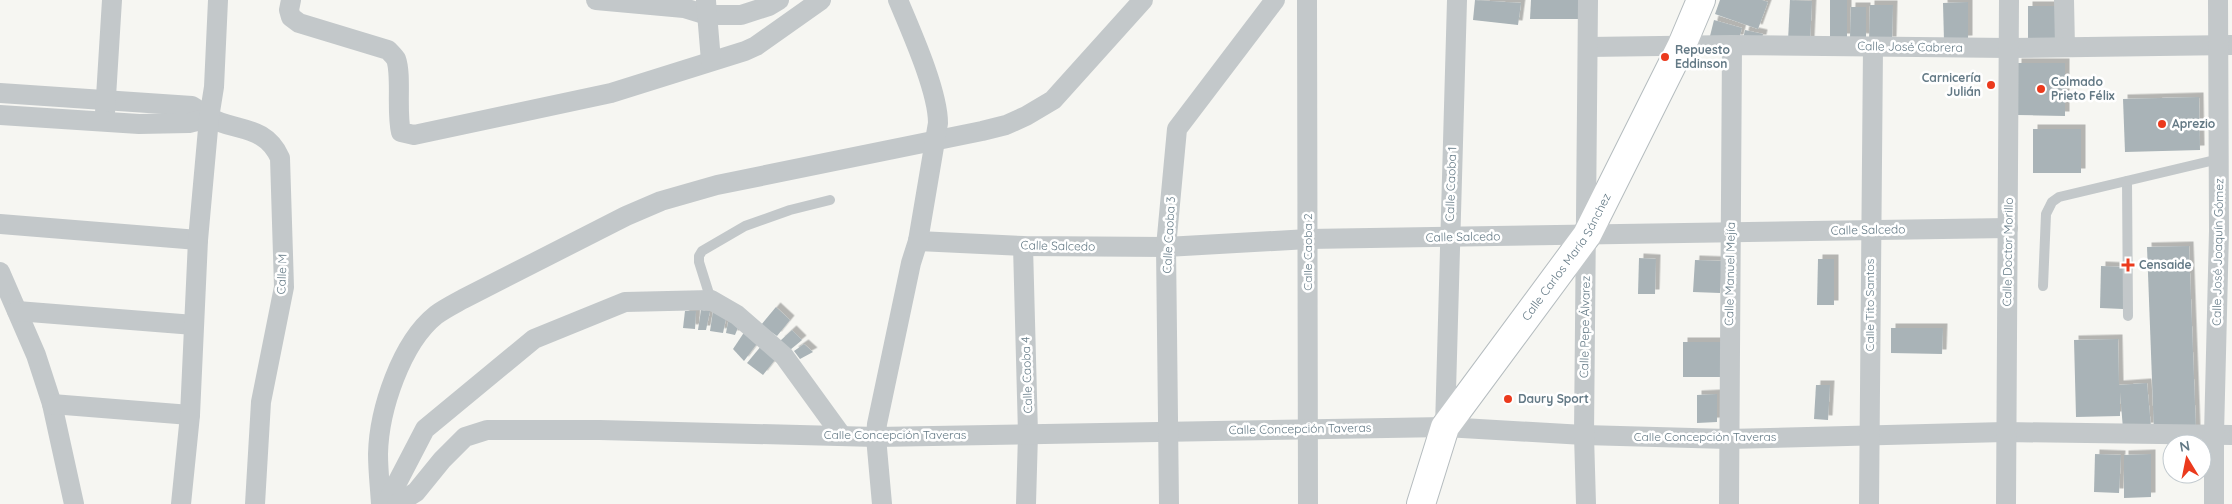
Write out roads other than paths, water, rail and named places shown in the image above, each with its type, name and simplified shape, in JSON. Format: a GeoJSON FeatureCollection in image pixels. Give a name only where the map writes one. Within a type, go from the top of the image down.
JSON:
{"type":"FeatureCollection","features":[{"type":"Feature","properties":{"kind":"street"},"geometry":{"type":"LineString","coordinates":[[104,122],[112,0]]}},
{"type":"Feature","properties":{"kind":"street"},"geometry":{"type":"LineString","coordinates":[[182,504],[190,416],[198,240],[209,118],[214,87],[218,0]]}},
{"type":"Feature","properties":{"kind":"street"},"geometry":{"type":"LineString","coordinates":[[291,0],[289,10],[291,17],[299,23],[388,50],[395,59],[397,68],[401,132],[414,135],[611,93],[711,61],[756,46],[821,0]]}},
{"type":"Feature","properties":{"kind":"street"},"geometry":{"type":"LineString","coordinates":[[596,0],[684,8],[707,7],[740,15],[769,6],[779,0]]}},
{"type":"Feature","properties":{"kind":"street"},"geometry":{"type":"LineString","coordinates":[[882,504],[876,437],[903,301],[918,240],[936,140],[938,112],[933,93],[898,0]]}},
{"type":"Feature","properties":{"kind":"street"},"geometry":{"type":"LineString","coordinates":[[381,504],[378,453],[389,392],[413,342],[426,324],[437,314],[626,216],[661,201],[717,186],[1006,125],[1053,100],[1143,0]]}},
{"type":"Feature","properties":{"kind":"street","name":"Calle Caoba 3"},"geometry":{"type":"LineString","coordinates":[[1169,504],[1166,247],[1177,128],[1275,0]]}},
{"type":"Feature","properties":{"kind":"street","name":"Calle Caoba 2"},"geometry":{"type":"LineString","coordinates":[[1307,0],[1308,504]]}},
{"type":"Feature","properties":{"kind":"street","name":"Calle Caoba 1"},"geometry":{"type":"LineString","coordinates":[[1445,427],[1457,0]]}},
{"type":"Feature","properties":{"kind":"street","name":"Calle Pepe Álvarez"},"geometry":{"type":"LineString","coordinates":[[1586,504],[1584,435],[1588,0]]}},
{"type":"Feature","properties":{"kind":"street","name":"Calle Carlos María Sánchez"},"geometry":{"type":"LineString","coordinates":[[1421,504],[1445,427],[1587,235],[1682,46],[1701,0]]}},
{"type":"Feature","properties":{"kind":"street","name":"Calle Doctor Morillo"},"geometry":{"type":"LineString","coordinates":[[2006,504],[2009,0]]}},
{"type":"Feature","properties":{"kind":"street"},"geometry":{"type":"LineString","coordinates":[[2064,0],[2065,47]]}},
{"type":"Feature","properties":{"kind":"street","name":"Calle José Joaquín Gómez"},"geometry":{"type":"LineString","coordinates":[[2214,504],[2223,435],[2226,232],[2219,159],[2225,45],[2218,0]]}},
{"type":"Feature","properties":{"kind":"street"},"geometry":{"type":"LineString","coordinates":[[707,7],[711,61]]}},
{"type":"Feature","properties":{"kind":"street","name":"Calle José Cabrera"},"geometry":{"type":"LineString","coordinates":[[1588,47],[1732,45],[2009,48],[2225,45]]}},
{"type":"Feature","properties":{"kind":"street","name":"Calle Manuel Mejía"},"geometry":{"type":"LineString","coordinates":[[1729,504],[1732,45]]}},
{"type":"Feature","properties":{"kind":"street","name":"Calle Tito Santos"},"geometry":{"type":"LineString","coordinates":[[1869,504],[1873,46]]}},
{"type":"Feature","properties":{"kind":"street"},"geometry":{"type":"LineString","coordinates":[[0,93],[192,106],[209,118]]}},
{"type":"Feature","properties":{"kind":"street"},"geometry":{"type":"LineString","coordinates":[[0,115],[104,122],[189,123],[209,118]]}},
{"type":"Feature","properties":{"kind":"street","name":"Calle M"},"geometry":{"type":"LineString","coordinates":[[209,118],[248,129],[274,145],[280,158],[284,287],[262,402],[255,504]]}},
{"type":"Feature","properties":{"kind":"street"},"geometry":{"type":"LineString","coordinates":[[0,224],[198,240]]}},
{"type":"Feature","properties":{"kind":"street","name":"Calle Salcedo"},"geometry":{"type":"LineString","coordinates":[[918,240],[1023,246],[1166,247],[1308,239],[2008,228]]}},
{"type":"Feature","properties":{"kind":"street","name":"Calle Caoba 4"},"geometry":{"type":"LineString","coordinates":[[1023,246],[1028,434],[1026,504]]}},
{"type":"Feature","properties":{"kind":"street"},"geometry":{"type":"LineString","coordinates":[[0,272],[36,355],[52,404],[77,504]]}},
{"type":"Feature","properties":{"kind":"street"},"geometry":{"type":"LineString","coordinates":[[386,504],[425,429],[534,339],[625,302],[711,300],[737,315],[784,356],[842,436]]}},
{"type":"Feature","properties":{"kind":"street"},"geometry":{"type":"LineString","coordinates":[[17,311],[194,325]]}},
{"type":"Feature","properties":{"kind":"street"},"geometry":{"type":"LineString","coordinates":[[52,404],[190,416]]}},
{"type":"Feature","properties":{"kind":"street","name":"Calle Concepción Taveras"},"geometry":{"type":"LineString","coordinates":[[397,504],[416,492],[442,460],[465,437],[487,430],[600,430],[876,437],[1445,427],[1584,435],[1728,439],[2005,432],[2223,435]]}},
{"type":"Feature","properties":{"kind":"lane"},"geometry":{"type":"LineString","coordinates":[[2043,286],[2046,214],[2052,202],[2059,197],[2219,159]]}},
{"type":"Feature","properties":{"kind":"lane"},"geometry":{"type":"LineString","coordinates":[[2127,181],[2128,316]]}},
{"type":"Feature","properties":{"kind":"lane"},"geometry":{"type":"LineString","coordinates":[[711,300],[699,262],[699,256],[702,251],[745,226],[790,210],[830,200]]}},
{"type":"Feature","properties":{"kind":"place","name":"Repuesto Eddinson"},"geometry":{"type":"Point","coordinates":[1665,57]}},
{"type":"Feature","properties":{"kind":"place","name":"Carnicería Julián"},"geometry":{"type":"Point","coordinates":[1991,85]}},
{"type":"Feature","properties":{"kind":"place","name":"Colmado Prieto Félix"},"geometry":{"type":"Point","coordinates":[2041,89]}},
{"type":"Feature","properties":{"kind":"place","name":"Aprezio"},"geometry":{"type":"Point","coordinates":[2162,124]}},
{"type":"Feature","properties":{"kind":"place","name":"Censaide"},"geometry":{"type":"Point","coordinates":[2128,265]}},
{"type":"Feature","properties":{"kind":"place","name":"Daury Sport"},"geometry":{"type":"Point","coordinates":[1508,399]}}]}
